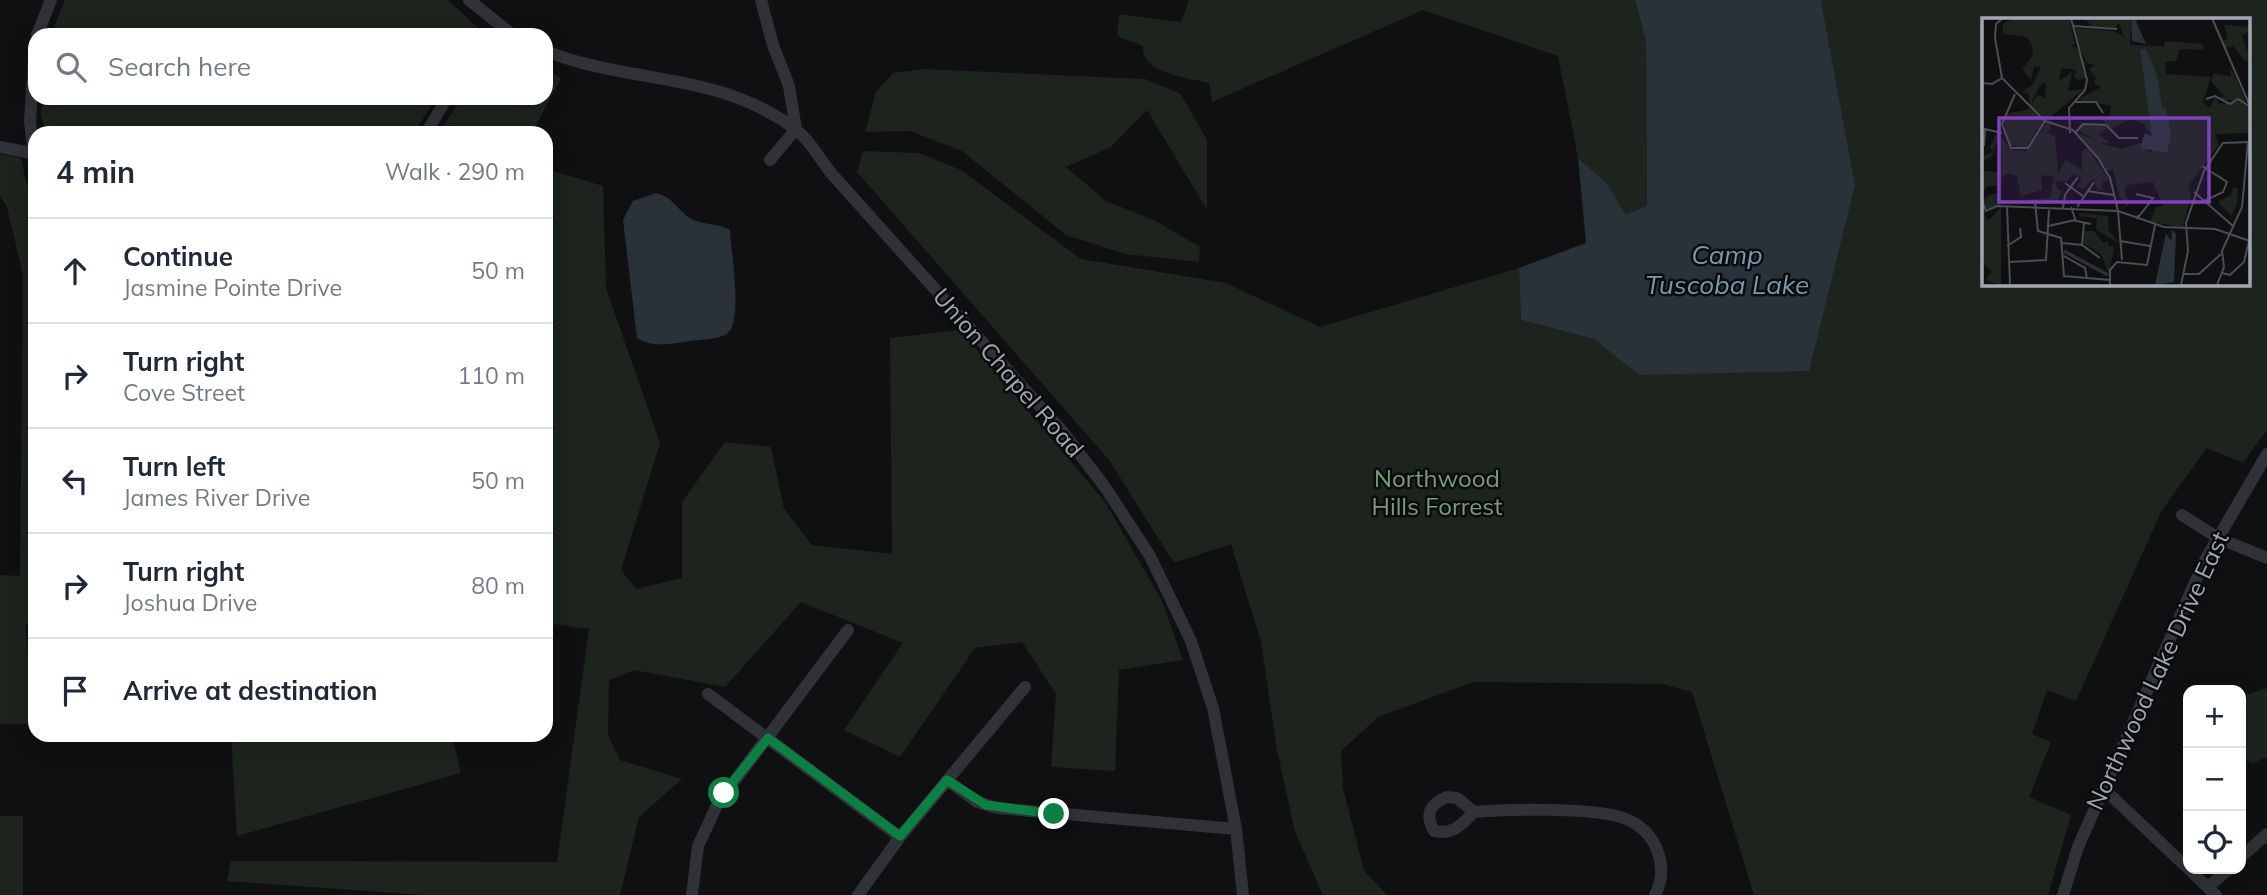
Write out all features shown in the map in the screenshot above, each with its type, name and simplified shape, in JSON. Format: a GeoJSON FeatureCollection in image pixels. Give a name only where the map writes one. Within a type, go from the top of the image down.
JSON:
{"type":"FeatureCollection","features":[{"type":"Feature","properties":{"kind":"street"},"geometry":{"type":"LineString","coordinates":[[40,28],[51,0]]}},
{"type":"Feature","properties":{"kind":"street"},"geometry":{"type":"LineString","coordinates":[[468,0],[493,28]]}},
{"type":"Feature","properties":{"kind":"street"},"geometry":{"type":"LineString","coordinates":[[761,0],[773,45],[789,86],[796,129],[770,160]]}},
{"type":"Feature","properties":{"kind":"street","name":"Union Chapel Road"},"geometry":{"type":"LineString","coordinates":[[553,53],[578,61],[728,92],[796,129],[831,173],[1062,431],[1132,526],[1172,598],[1195,653],[1222,743],[1243,895]]}},
{"type":"Feature","properties":{"kind":"street"},"geometry":{"type":"LineString","coordinates":[[31,105],[31,126]]}},
{"type":"Feature","properties":{"kind":"street"},"geometry":{"type":"LineString","coordinates":[[430,126],[442,105]]}},
{"type":"Feature","properties":{"kind":"street"},"geometry":{"type":"LineString","coordinates":[[0,146],[28,152]]}},
{"type":"Feature","properties":{"kind":"street","name":"Northwood Lake Drive East"},"geometry":{"type":"LineString","coordinates":[[2063,895],[2078,847],[2204,562],[2267,454]]}},
{"type":"Feature","properties":{"kind":"street"},"geometry":{"type":"LineString","coordinates":[[2182,515],[2218,538],[2267,558]]}},
{"type":"Feature","properties":{"kind":"street"},"geometry":{"type":"LineString","coordinates":[[692,895],[695,858],[706,824],[724,793],[848,630]]}},
{"type":"Feature","properties":{"kind":"street"},"geometry":{"type":"LineString","coordinates":[[858,895],[900,836],[1025,687]]}},
{"type":"Feature","properties":{"kind":"street"},"geometry":{"type":"LineString","coordinates":[[708,694],[900,836]]}},
{"type":"Feature","properties":{"kind":"street"},"geometry":{"type":"LineString","coordinates":[[947,780],[977,802],[997,808],[1236,829]]}},
{"type":"Feature","properties":{"kind":"street"},"geometry":{"type":"LineString","coordinates":[[2105,790],[2212,891],[2225,874]]}},
{"type":"Feature","properties":{"kind":"street"},"geometry":{"type":"LineString","coordinates":[[1474,812],[1537,810],[1627,819],[1648,836],[1661,856],[1661,879],[1655,895]]}},
{"type":"Feature","properties":{"kind":"street"},"geometry":{"type":"LineString","coordinates":[[2246,853],[2267,834]]}},
{"type":"Feature","properties":{"kind":"green space"},"geometry":{"type":"Polygon","coordinates":[[[65,0],[448,0],[478,28],[54,28],[65,0]]]}},
{"type":"Feature","properties":{"kind":"green space"},"geometry":{"type":"Polygon","coordinates":[[[1189,0],[1635,0],[1646,41],[1647,205],[1626,215],[1607,183],[1578,158],[1558,56],[1423,10],[1212,102],[1209,83],[1157,68],[1149,63],[1143,46],[1117,36],[1119,14],[1181,22],[1189,0]]]}},
{"type":"Feature","properties":{"kind":"green space","name":"Northwood Hills Forrest"},"geometry":{"type":"Polygon","coordinates":[[[1821,0],[2267,0],[2267,430],[2243,463],[2207,448],[2162,510],[2076,701],[2047,690],[2032,734],[2051,742],[2029,797],[2071,815],[2048,895],[1754,895],[1692,692],[1662,684],[1473,682],[1378,717],[1341,751],[1343,788],[1364,871],[1387,895],[1323,895],[1295,832],[1277,750],[1261,642],[1231,544],[1174,563],[1109,460],[857,172],[863,151],[919,153],[961,170],[1081,259],[1226,283],[1320,327],[1519,268],[1521,320],[1594,339],[1639,375],[1855,185],[1821,0]]]}},
{"type":"Feature","properties":{"kind":"green space"},"geometry":{"type":"Polygon","coordinates":[[[924,69],[1145,79],[1181,94],[1207,140],[1207,210],[1147,110],[1111,147],[1066,167],[1106,201],[1154,220],[1200,247],[1199,262],[1125,254],[1066,235],[962,151],[910,131],[865,132],[876,92],[893,73],[924,69]]]}},
{"type":"Feature","properties":{"kind":"green space"},"geometry":{"type":"Polygon","coordinates":[[[553,73],[561,78],[553,93],[553,73]]]}},
{"type":"Feature","properties":{"kind":"green space"},"geometry":{"type":"Polygon","coordinates":[[[42,105],[432,105],[418,126],[44,126],[42,105]]]}},
{"type":"Feature","properties":{"kind":"green space"},"geometry":{"type":"Polygon","coordinates":[[[457,105],[547,105],[536,126],[443,126],[457,105]]]}},
{"type":"Feature","properties":{"kind":"green space"},"geometry":{"type":"Polygon","coordinates":[[[0,154],[21,158],[28,186],[28,724],[0,724],[0,575],[20,576],[23,275],[7,207],[0,196],[0,154]]]}},
{"type":"Feature","properties":{"kind":"green space"},"geometry":{"type":"Polygon","coordinates":[[[553,171],[603,186],[606,288],[660,443],[621,570],[636,589],[682,578],[682,502],[725,442],[771,447],[784,509],[812,545],[892,554],[890,338],[960,330],[1105,502],[1162,601],[1183,660],[1119,670],[1115,771],[1051,767],[1056,694],[1022,642],[975,648],[900,757],[844,730],[903,643],[801,602],[725,687],[634,670],[609,680],[608,735],[620,760],[682,779],[639,817],[620,895],[424,895],[227,881],[231,861],[557,862],[589,629],[553,624],[553,171]]]}},
{"type":"Feature","properties":{"kind":"green space"},"geometry":{"type":"Polygon","coordinates":[[[2267,688],[2267,757],[2253,763],[2246,761],[2246,695],[2267,688]]]}},
{"type":"Feature","properties":{"kind":"green space"},"geometry":{"type":"Polygon","coordinates":[[[231,742],[454,742],[461,773],[237,836],[231,742]]]}},
{"type":"Feature","properties":{"kind":"green space"},"geometry":{"type":"Polygon","coordinates":[[[0,816],[23,816],[23,895],[0,895],[0,816]]]}},
{"type":"Feature","properties":{"kind":"water","name":"Camp Tuscoba Lake"},"geometry":{"type":"Polygon","coordinates":[[[1635,0],[1821,0],[1855,185],[1809,371],[1639,375],[1594,339],[1521,320],[1519,268],[1586,243],[1578,158],[1607,183],[1626,215],[1647,205],[1646,41],[1635,0]]]}},
{"type":"Feature","properties":{"kind":"water"},"geometry":{"type":"Polygon","coordinates":[[[656,193],[670,200],[692,219],[730,230],[735,314],[728,333],[720,337],[663,344],[637,338],[623,220],[633,201],[656,193]]]}},
{"type":"Feature","properties":{"kind":"route"},"geometry":{"type":"LineString","coordinates":[[724,793],[768,738],[900,836],[947,780],[968,797],[986,805],[1054,814]]}}]}
